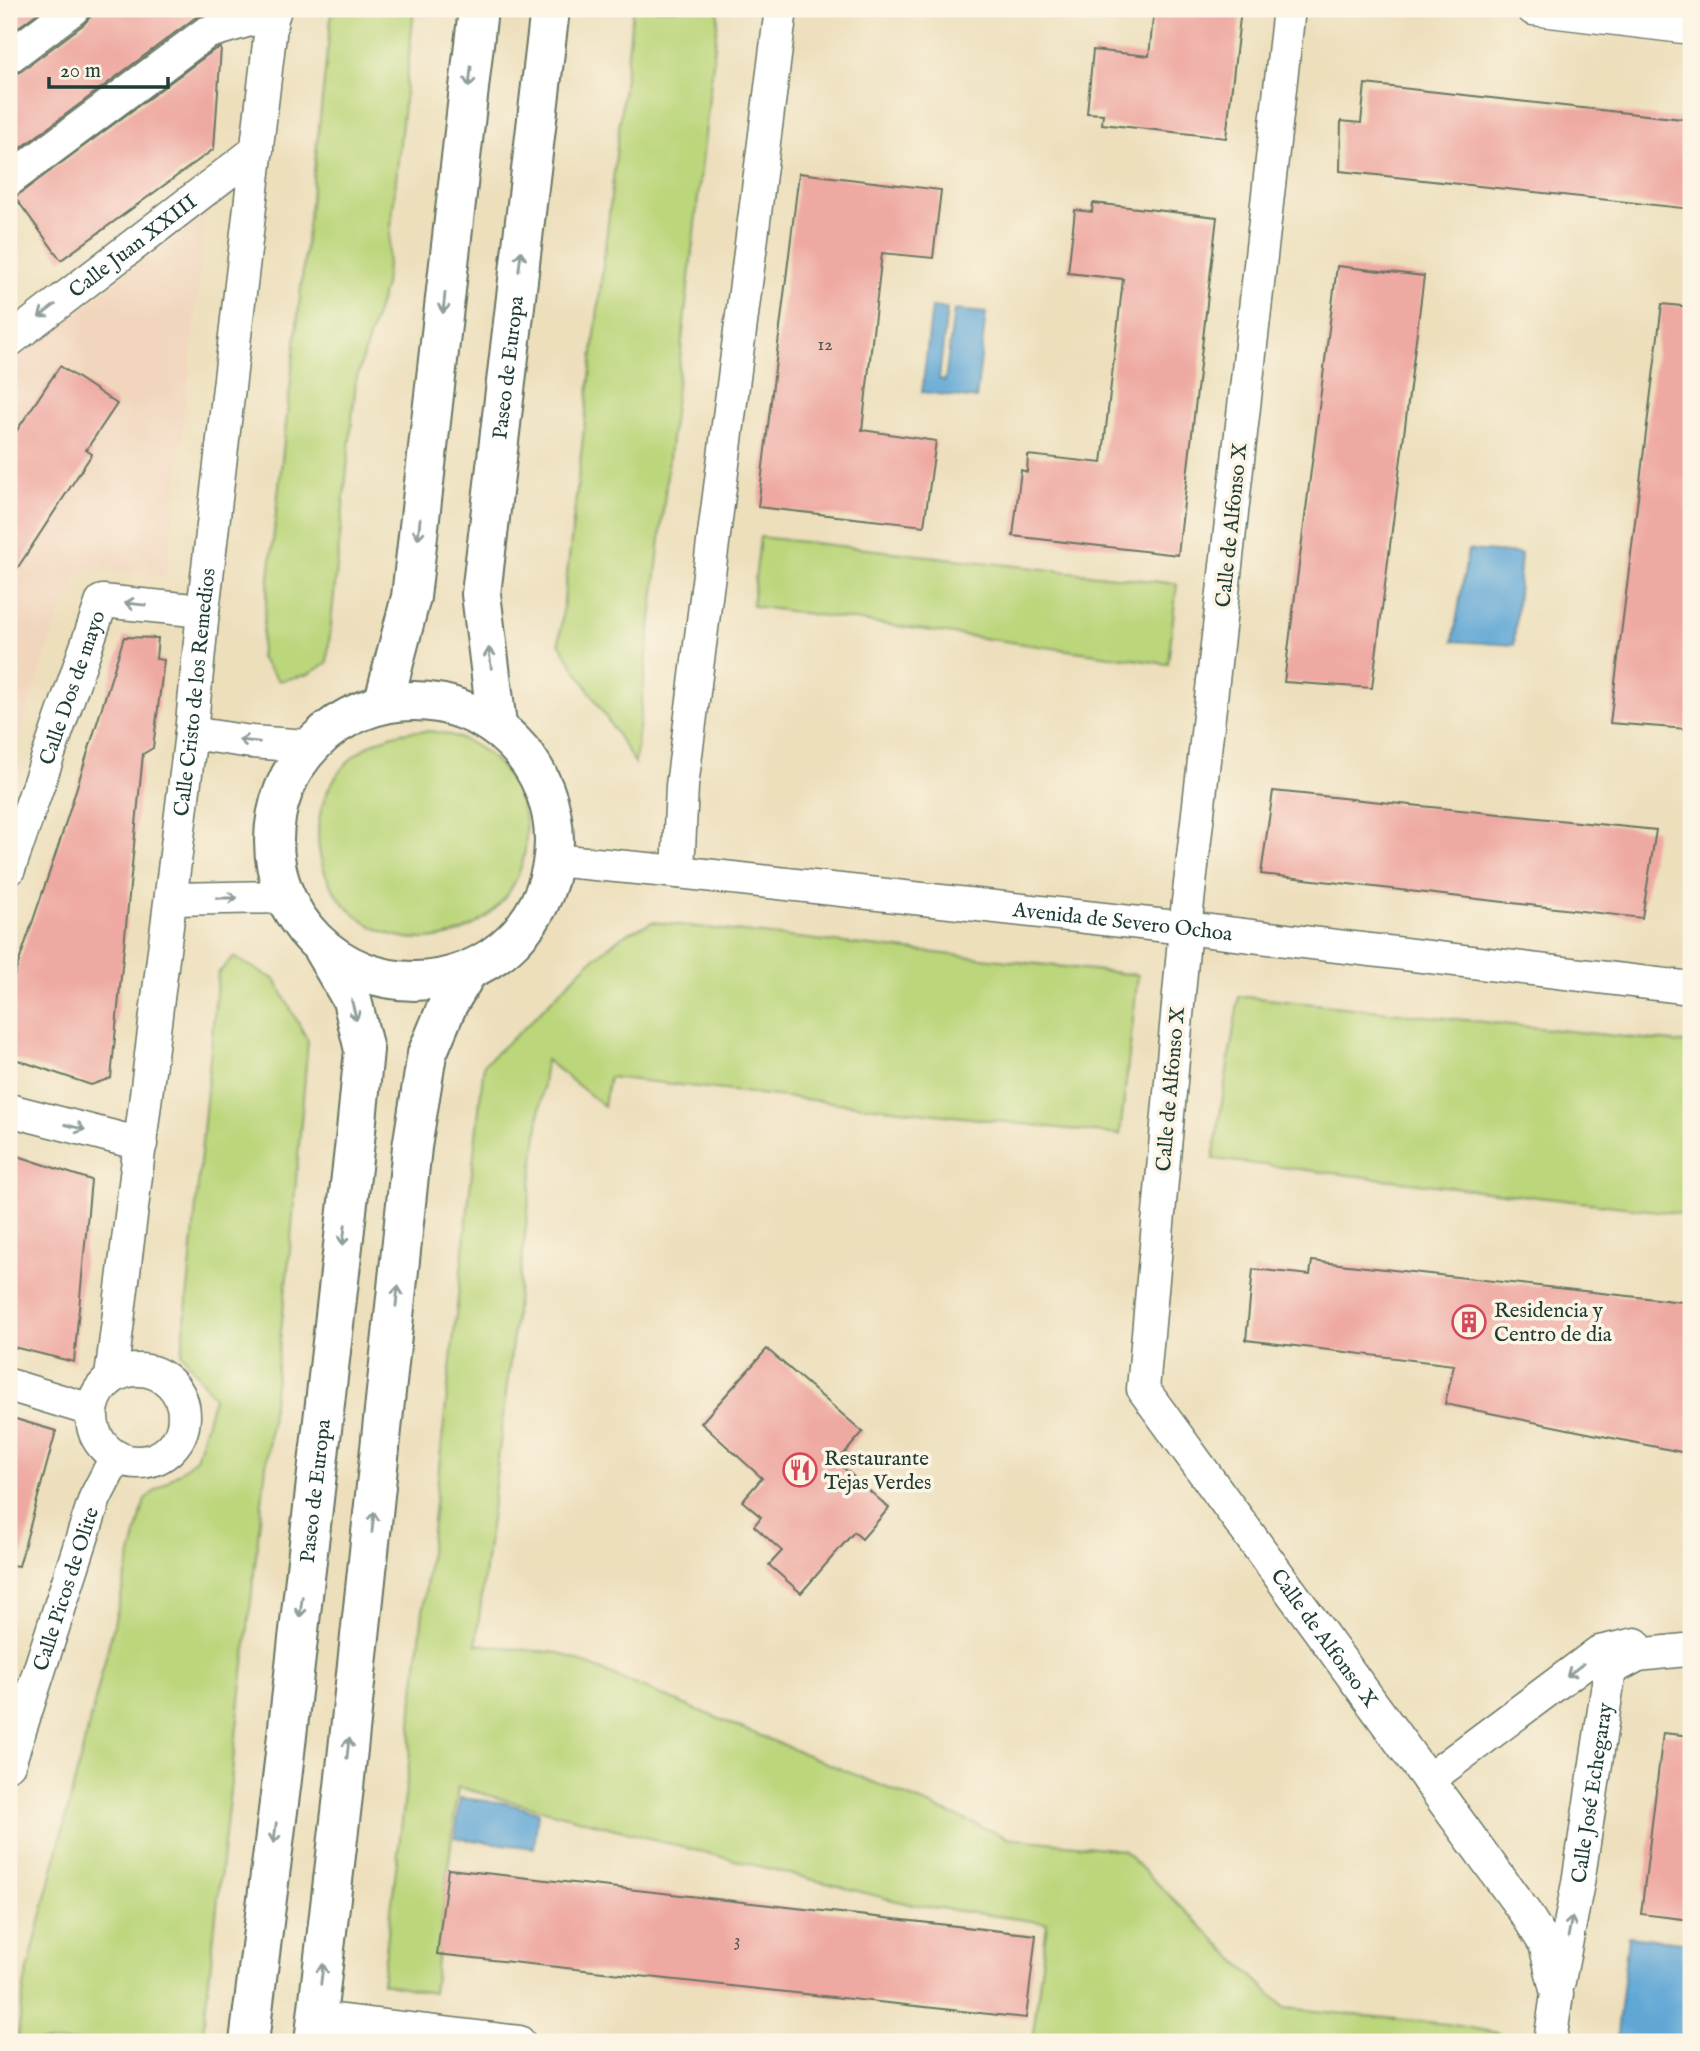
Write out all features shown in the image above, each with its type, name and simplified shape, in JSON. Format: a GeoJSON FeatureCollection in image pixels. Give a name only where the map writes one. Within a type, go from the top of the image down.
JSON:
{"type":"FeatureCollection","features":[{"type":"Feature","properties":{"kind":"main road"},"geometry":{"type":"LineString","coordinates":[[384,701],[411,597],[478,9]]}},
{"type":"Feature","properties":{"kind":"main road","name":"Paseo de Europa"},"geometry":{"type":"LineString","coordinates":[[498,725],[481,594],[550,9]]}},
{"type":"Feature","properties":{"kind":"main road"},"geometry":{"type":"LineString","coordinates":[[429,699],[498,725],[534,764],[550,800],[556,835],[554,860],[544,897],[518,937],[468,971],[435,980],[396,981],[366,974],[323,950],[299,925],[283,897],[272,851],[273,818],[308,746],[384,701],[429,699]]}},
{"type":"Feature","properties":{"kind":"main road","name":"Paseo de Europa"},"geometry":{"type":"LineString","coordinates":[[249,2042],[295,1668],[363,1051],[352,1000],[323,950]]}},
{"type":"Feature","properties":{"kind":"main road"},"geometry":{"type":"LineString","coordinates":[[316,2030],[412,1147],[427,1054],[448,1004],[468,971]]}},
{"type":"Feature","properties":{"kind":"street"},"geometry":{"type":"LineString","coordinates":[[9,57],[73,9]]}},
{"type":"Feature","properties":{"kind":"street"},"geometry":{"type":"LineString","coordinates":[[678,872],[682,786],[781,9]]}},
{"type":"Feature","properties":{"kind":"street","name":"Calle de Alfonso X"},"geometry":{"type":"LineString","coordinates":[[1289,9],[1185,928],[1143,1389],[1526,1914],[1545,1944],[1557,1994],[1550,2042]]}},
{"type":"Feature","properties":{"kind":"street"},"geometry":{"type":"LineString","coordinates":[[1533,9],[1691,28]]}},
{"type":"Feature","properties":{"kind":"street"},"geometry":{"type":"LineString","coordinates":[[9,180],[206,33],[273,11]]}},
{"type":"Feature","properties":{"kind":"street","name":"Calle Cristo de los Remedios"},"geometry":{"type":"LineString","coordinates":[[111,1377],[191,733],[273,11]]}},
{"type":"Feature","properties":{"kind":"street","name":"Calle Juan XXIII"},"geometry":{"type":"LineString","coordinates":[[9,341],[257,150]]}},
{"type":"Feature","properties":{"kind":"street","name":"Calle Dos de mayo"},"geometry":{"type":"LineString","coordinates":[[9,869],[102,600],[203,611]]}},
{"type":"Feature","properties":{"kind":"street"},"geometry":{"type":"LineString","coordinates":[[191,733],[251,742],[308,746]]}},
{"type":"Feature","properties":{"kind":"street","name":"Avenida de Severo Ochoa"},"geometry":{"type":"LineString","coordinates":[[554,860],[1185,928],[1691,988]]}},
{"type":"Feature","properties":{"kind":"street"},"geometry":{"type":"LineString","coordinates":[[171,899],[283,897]]}},
{"type":"Feature","properties":{"kind":"street"},"geometry":{"type":"LineString","coordinates":[[9,1110],[141,1144]]}},
{"type":"Feature","properties":{"kind":"street"},"geometry":{"type":"LineString","coordinates":[[121,1371],[153,1371],[167,1379],[177,1390],[184,1405],[185,1421],[180,1437],[170,1450],[147,1462],[131,1462],[116,1457],[98,1441],[92,1426],[92,1410],[99,1389],[111,1377],[121,1371]]}},
{"type":"Feature","properties":{"kind":"street"},"geometry":{"type":"LineString","coordinates":[[9,1385],[92,1410]]}},
{"type":"Feature","properties":{"kind":"street","name":"Calle Picos de Olite"},"geometry":{"type":"LineString","coordinates":[[9,1764],[95,1498],[116,1457]]}},
{"type":"Feature","properties":{"kind":"street","name":"Calle José Echegaray"},"geometry":{"type":"LineString","coordinates":[[1428,1780],[1599,1652],[1640,1643],[1688,1650]]}},
{"type":"Feature","properties":{"kind":"street","name":"Calle José Echegaray"},"geometry":{"type":"LineString","coordinates":[[1557,1994],[1578,1883],[1610,1670],[1637,1655],[1688,1650]]}},
{"type":"Feature","properties":{"kind":"street"},"geometry":{"type":"LineString","coordinates":[[316,2030],[519,2042]]}},
{"type":"Feature","properties":{"kind":"shaded area"},"geometry":{"type":"Polygon","coordinates":[[[206,214],[167,576],[81,569],[58,618],[9,767],[9,363],[206,214]]]}},
{"type":"Feature","properties":{"kind":"green space"},"geometry":{"type":"Polygon","coordinates":[[[332,9],[414,9],[385,285],[356,381],[327,663],[307,675],[279,681],[260,658],[332,9]]]}},
{"type":"Feature","properties":{"kind":"green space"},"geometry":{"type":"Polygon","coordinates":[[[633,9],[719,9],[635,763],[559,643],[633,9]]]}},
{"type":"Feature","properties":{"kind":"green space"},"geometry":{"type":"Polygon","coordinates":[[[760,537],[1177,584],[1168,664],[752,606],[760,537]]]}},
{"type":"Feature","properties":{"kind":"green space"},"geometry":{"type":"Polygon","coordinates":[[[422,731],[462,739],[495,762],[518,795],[526,835],[518,875],[495,908],[462,931],[422,939],[382,931],[349,908],[326,875],[318,835],[326,795],[349,762],[382,739],[422,731]]]}},
{"type":"Feature","properties":{"kind":"green space"},"geometry":{"type":"Polygon","coordinates":[[[652,922],[1138,975],[1120,1135],[609,1077],[604,1106],[546,1060],[476,1644],[559,1653],[1009,1838],[1123,1850],[1285,2008],[1447,2024],[1499,2033],[1498,2042],[1032,2042],[1047,1923],[909,1904],[458,1787],[433,1993],[382,1983],[409,1764],[412,1710],[484,1064],[587,964],[622,936],[652,922]]]}},
{"type":"Feature","properties":{"kind":"green space"},"geometry":{"type":"Polygon","coordinates":[[[234,957],[275,980],[308,1041],[290,1250],[202,2042],[17,2042],[25,1982],[145,1499],[196,1459],[214,1397],[182,1354],[218,973],[234,957]]]}},
{"type":"Feature","properties":{"kind":"green space"},"geometry":{"type":"Polygon","coordinates":[[[1239,996],[1691,1044],[1691,1215],[1213,1159],[1239,996]]]}},
{"type":"Feature","properties":{"kind":"water"},"geometry":{"type":"Polygon","coordinates":[[[932,307],[947,309],[939,379],[945,381],[954,310],[986,313],[976,399],[922,392],[932,307]]]}},
{"type":"Feature","properties":{"kind":"water"},"geometry":{"type":"Polygon","coordinates":[[[1468,550],[1521,554],[1514,645],[1453,641],[1468,550]]]}},
{"type":"Feature","properties":{"kind":"water"},"geometry":{"type":"Polygon","coordinates":[[[460,1798],[505,1803],[538,1812],[534,1848],[455,1838],[460,1798]]]}},
{"type":"Feature","properties":{"kind":"water"},"geometry":{"type":"Polygon","coordinates":[[[1628,1936],[1691,1943],[1691,2003],[1687,2042],[1616,2042],[1628,1936]]]}},
{"type":"Feature","properties":{"kind":"building"},"geometry":{"type":"Polygon","coordinates":[[[9,9],[43,9],[9,34],[9,9]]]}},
{"type":"Feature","properties":{"kind":"building"},"geometry":{"type":"Polygon","coordinates":[[[91,9],[223,9],[195,18],[9,157],[9,75],[20,72],[84,24],[90,17],[91,9]]]}},
{"type":"Feature","properties":{"kind":"building"},"geometry":{"type":"Polygon","coordinates":[[[1154,9],[1241,9],[1226,138],[1102,124],[1103,114],[1087,113],[1093,50],[1149,56],[1154,9]]]}},
{"type":"Feature","properties":{"kind":"building"},"geometry":{"type":"Polygon","coordinates":[[[221,48],[214,149],[61,260],[15,197],[214,50],[221,48]]]}},
{"type":"Feature","properties":{"kind":"building"},"geometry":{"type":"Polygon","coordinates":[[[1365,84],[1691,120],[1691,209],[1340,171],[1341,121],[1361,123],[1365,84]]]}},
{"type":"Feature","properties":{"kind":"building"},"geometry":{"type":"Polygon","coordinates":[[[799,173],[941,190],[933,258],[882,253],[862,430],[936,441],[924,526],[758,507],[799,173]]]}},
{"type":"Feature","properties":{"kind":"building"},"geometry":{"type":"Polygon","coordinates":[[[1093,203],[1217,217],[1178,555],[1013,536],[1021,470],[1027,472],[1028,455],[1102,463],[1123,279],[1068,273],[1075,210],[1092,212],[1093,203]]]}},
{"type":"Feature","properties":{"kind":"building"},"geometry":{"type":"Polygon","coordinates":[[[1337,266],[1424,276],[1372,688],[1284,682],[1337,266]]]}},
{"type":"Feature","properties":{"kind":"building"},"geometry":{"type":"Polygon","coordinates":[[[1662,304],[1691,307],[1691,695],[1687,729],[1610,723],[1662,304]]]}},
{"type":"Feature","properties":{"kind":"building"},"geometry":{"type":"Polygon","coordinates":[[[60,366],[117,404],[86,450],[92,454],[9,581],[9,442],[60,366]]]}},
{"type":"Feature","properties":{"kind":"building"},"geometry":{"type":"Polygon","coordinates":[[[124,637],[158,638],[156,659],[164,660],[153,748],[143,754],[111,1078],[91,1085],[9,1057],[9,991],[59,844],[124,637]]]}},
{"type":"Feature","properties":{"kind":"building"},"geometry":{"type":"Polygon","coordinates":[[[1273,791],[1656,830],[1642,918],[1261,874],[1273,791]]]}},
{"type":"Feature","properties":{"kind":"building"},"geometry":{"type":"Polygon","coordinates":[[[9,1153],[91,1180],[74,1362],[9,1346],[9,1153]]]}},
{"type":"Feature","properties":{"kind":"building","name":"Residencia y Centro de dia"},"geometry":{"type":"Polygon","coordinates":[[[1312,1261],[1691,1303],[1691,1454],[1445,1404],[1454,1365],[1246,1340],[1253,1269],[1310,1275],[1312,1261]]]}},
{"type":"Feature","properties":{"kind":"building","name":"Restaurante Tejas Verdes"},"geometry":{"type":"Polygon","coordinates":[[[767,1349],[863,1432],[837,1462],[889,1508],[862,1539],[854,1532],[801,1593],[769,1565],[782,1551],[754,1526],[761,1517],[742,1501],[762,1478],[701,1423],[767,1349]]]}},
{"type":"Feature","properties":{"kind":"building"},"geometry":{"type":"Polygon","coordinates":[[[9,1417],[56,1431],[19,1566],[9,1565],[9,1417]]]}},
{"type":"Feature","properties":{"kind":"building"},"geometry":{"type":"Polygon","coordinates":[[[1663,1733],[1691,1736],[1691,1920],[1641,1914],[1663,1733]]]}},
{"type":"Feature","properties":{"kind":"building"},"geometry":{"type":"Polygon","coordinates":[[[448,1869],[1036,1935],[1026,2018],[437,1954],[448,1869]]]}},
{"type":"Feature","properties":{"kind":"place","name":"Residencia y Centro de dia"},"geometry":{"type":"Point","coordinates":[1469,1322]}},
{"type":"Feature","properties":{"kind":"place","name":"Restaurante Tejas Verdes"},"geometry":{"type":"Point","coordinates":[800,1470]}}]}
